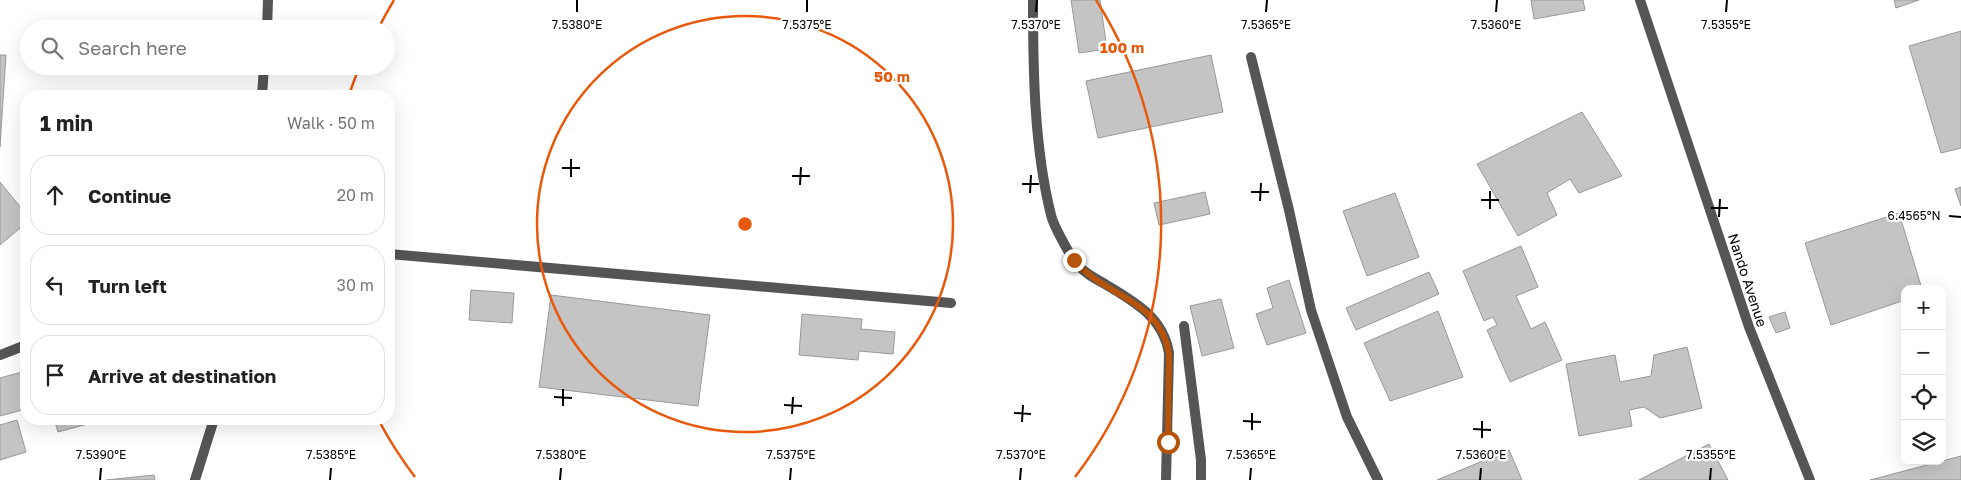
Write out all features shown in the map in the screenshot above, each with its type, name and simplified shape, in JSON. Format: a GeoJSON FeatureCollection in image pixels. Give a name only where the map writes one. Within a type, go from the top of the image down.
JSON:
{"type":"FeatureCollection","features":[{"type":"Feature","properties":{"kind":"street"},"geometry":{"type":"LineString","coordinates":[[267,20],[268,0]]}},
{"type":"Feature","properties":{"kind":"street"},"geometry":{"type":"LineString","coordinates":[[1033,0],[1033,58],[1038,142],[1051,217],[1074,260],[1083,271],[1130,299],[1158,323],[1167,339],[1169,354],[1166,480]]}},
{"type":"Feature","properties":{"kind":"street","name":"Nando Avenue"},"geometry":{"type":"LineString","coordinates":[[1640,0],[1749,327],[1810,480]]}},
{"type":"Feature","properties":{"kind":"street"},"geometry":{"type":"LineString","coordinates":[[1251,57],[1311,310],[1347,417],[1378,480]]}},
{"type":"Feature","properties":{"kind":"street"},"geometry":{"type":"LineString","coordinates":[[262,90],[263,75]]}},
{"type":"Feature","properties":{"kind":"street"},"geometry":{"type":"LineString","coordinates":[[395,255],[951,303]]}},
{"type":"Feature","properties":{"kind":"street"},"geometry":{"type":"LineString","coordinates":[[1184,326],[1200,450],[1201,480]]}},
{"type":"Feature","properties":{"kind":"street"},"geometry":{"type":"LineString","coordinates":[[0,355],[20,347]]}},
{"type":"Feature","properties":{"kind":"street"},"geometry":{"type":"LineString","coordinates":[[195,480],[212,425]]}},
{"type":"Feature","properties":{"kind":"building"},"geometry":{"type":"Polygon","coordinates":[[[1071,0],[1100,0],[1107,49],[1079,53],[1071,0]]]}},
{"type":"Feature","properties":{"kind":"building"},"geometry":{"type":"Polygon","coordinates":[[[1531,0],[1583,0],[1585,10],[1534,19],[1531,0]]]}},
{"type":"Feature","properties":{"kind":"building"},"geometry":{"type":"Polygon","coordinates":[[[1894,0],[1919,0],[1896,8],[1894,0]]]}},
{"type":"Feature","properties":{"kind":"building"},"geometry":{"type":"Polygon","coordinates":[[[1961,31],[1961,148],[1941,153],[1909,46],[1961,31]]]}},
{"type":"Feature","properties":{"kind":"building"},"geometry":{"type":"Polygon","coordinates":[[[0,55],[6,55],[0,147],[0,55]]]}},
{"type":"Feature","properties":{"kind":"building"},"geometry":{"type":"Polygon","coordinates":[[[1211,55],[1223,112],[1098,138],[1086,81],[1211,55]]]}},
{"type":"Feature","properties":{"kind":"building"},"geometry":{"type":"Polygon","coordinates":[[[1582,112],[1622,176],[1579,193],[1570,179],[1547,193],[1557,215],[1518,236],[1477,164],[1582,112]]]}},
{"type":"Feature","properties":{"kind":"building"},"geometry":{"type":"Polygon","coordinates":[[[0,182],[20,207],[20,228],[0,245],[0,182]]]}},
{"type":"Feature","properties":{"kind":"building"},"geometry":{"type":"Polygon","coordinates":[[[1961,187],[1961,206],[1955,189],[1961,187]]]}},
{"type":"Feature","properties":{"kind":"building"},"geometry":{"type":"Polygon","coordinates":[[[1205,192],[1210,214],[1159,225],[1154,203],[1205,192]]]}},
{"type":"Feature","properties":{"kind":"building"},"geometry":{"type":"Polygon","coordinates":[[[1395,193],[1419,257],[1367,276],[1343,211],[1395,193]]]}},
{"type":"Feature","properties":{"kind":"building"},"geometry":{"type":"Polygon","coordinates":[[[1899,213],[1921,285],[1901,285],[1901,301],[1831,325],[1805,243],[1899,213]]]}},
{"type":"Feature","properties":{"kind":"building"},"geometry":{"type":"Polygon","coordinates":[[[1521,246],[1538,287],[1516,296],[1531,329],[1545,322],[1562,360],[1510,382],[1487,330],[1497,325],[1493,317],[1484,321],[1463,271],[1521,246]]]}},
{"type":"Feature","properties":{"kind":"building"},"geometry":{"type":"Polygon","coordinates":[[[1429,272],[1439,294],[1356,330],[1346,308],[1429,272]]]}},
{"type":"Feature","properties":{"kind":"building"},"geometry":{"type":"Polygon","coordinates":[[[1289,280],[1306,333],[1267,345],[1256,314],[1273,308],[1267,288],[1289,280]]]}},
{"type":"Feature","properties":{"kind":"building"},"geometry":{"type":"Polygon","coordinates":[[[471,290],[514,293],[512,323],[469,320],[471,290]]]}},
{"type":"Feature","properties":{"kind":"building"},"geometry":{"type":"Polygon","coordinates":[[[551,295],[710,315],[698,406],[539,387],[551,295]]]}},
{"type":"Feature","properties":{"kind":"building"},"geometry":{"type":"Polygon","coordinates":[[[1221,299],[1234,348],[1202,356],[1190,306],[1221,299]]]}},
{"type":"Feature","properties":{"kind":"building"},"geometry":{"type":"Polygon","coordinates":[[[1438,311],[1463,377],[1390,401],[1364,343],[1438,311]]]}},
{"type":"Feature","properties":{"kind":"building"},"geometry":{"type":"Polygon","coordinates":[[[1785,312],[1790,328],[1776,333],[1769,317],[1785,312]]]}},
{"type":"Feature","properties":{"kind":"building"},"geometry":{"type":"Polygon","coordinates":[[[802,314],[862,319],[861,329],[895,332],[893,354],[859,351],[858,360],[799,355],[802,314]]]}},
{"type":"Feature","properties":{"kind":"building"},"geometry":{"type":"Polygon","coordinates":[[[1687,347],[1702,408],[1660,418],[1644,407],[1629,410],[1632,426],[1579,436],[1566,364],[1615,355],[1620,382],[1651,376],[1654,355],[1687,347]]]}},
{"type":"Feature","properties":{"kind":"building"},"geometry":{"type":"Polygon","coordinates":[[[20,373],[20,411],[0,416],[0,378],[20,373]]]}},
{"type":"Feature","properties":{"kind":"building"},"geometry":{"type":"Polygon","coordinates":[[[17,420],[26,452],[0,460],[0,425],[17,420]]]}},
{"type":"Feature","properties":{"kind":"building"},"geometry":{"type":"Polygon","coordinates":[[[56,425],[84,425],[58,432],[56,425]]]}},
{"type":"Feature","properties":{"kind":"building"},"geometry":{"type":"Polygon","coordinates":[[[1709,444],[1728,480],[1639,480],[1709,444]]]}},
{"type":"Feature","properties":{"kind":"building"},"geometry":{"type":"Polygon","coordinates":[[[1509,450],[1522,480],[1437,480],[1509,450]]]}},
{"type":"Feature","properties":{"kind":"building"},"geometry":{"type":"Polygon","coordinates":[[[1961,456],[1961,480],[1870,480],[1927,465],[1946,465],[1946,460],[1961,456]]]}},
{"type":"Feature","properties":{"kind":"building"},"geometry":{"type":"Polygon","coordinates":[[[154,475],[155,480],[106,480],[154,475]]]}},
{"type":"Feature","properties":{"kind":"route"},"geometry":{"type":"LineString","coordinates":[[1074,260],[1083,271],[1130,299],[1158,323],[1167,339],[1169,354],[1168,442]]}}]}
